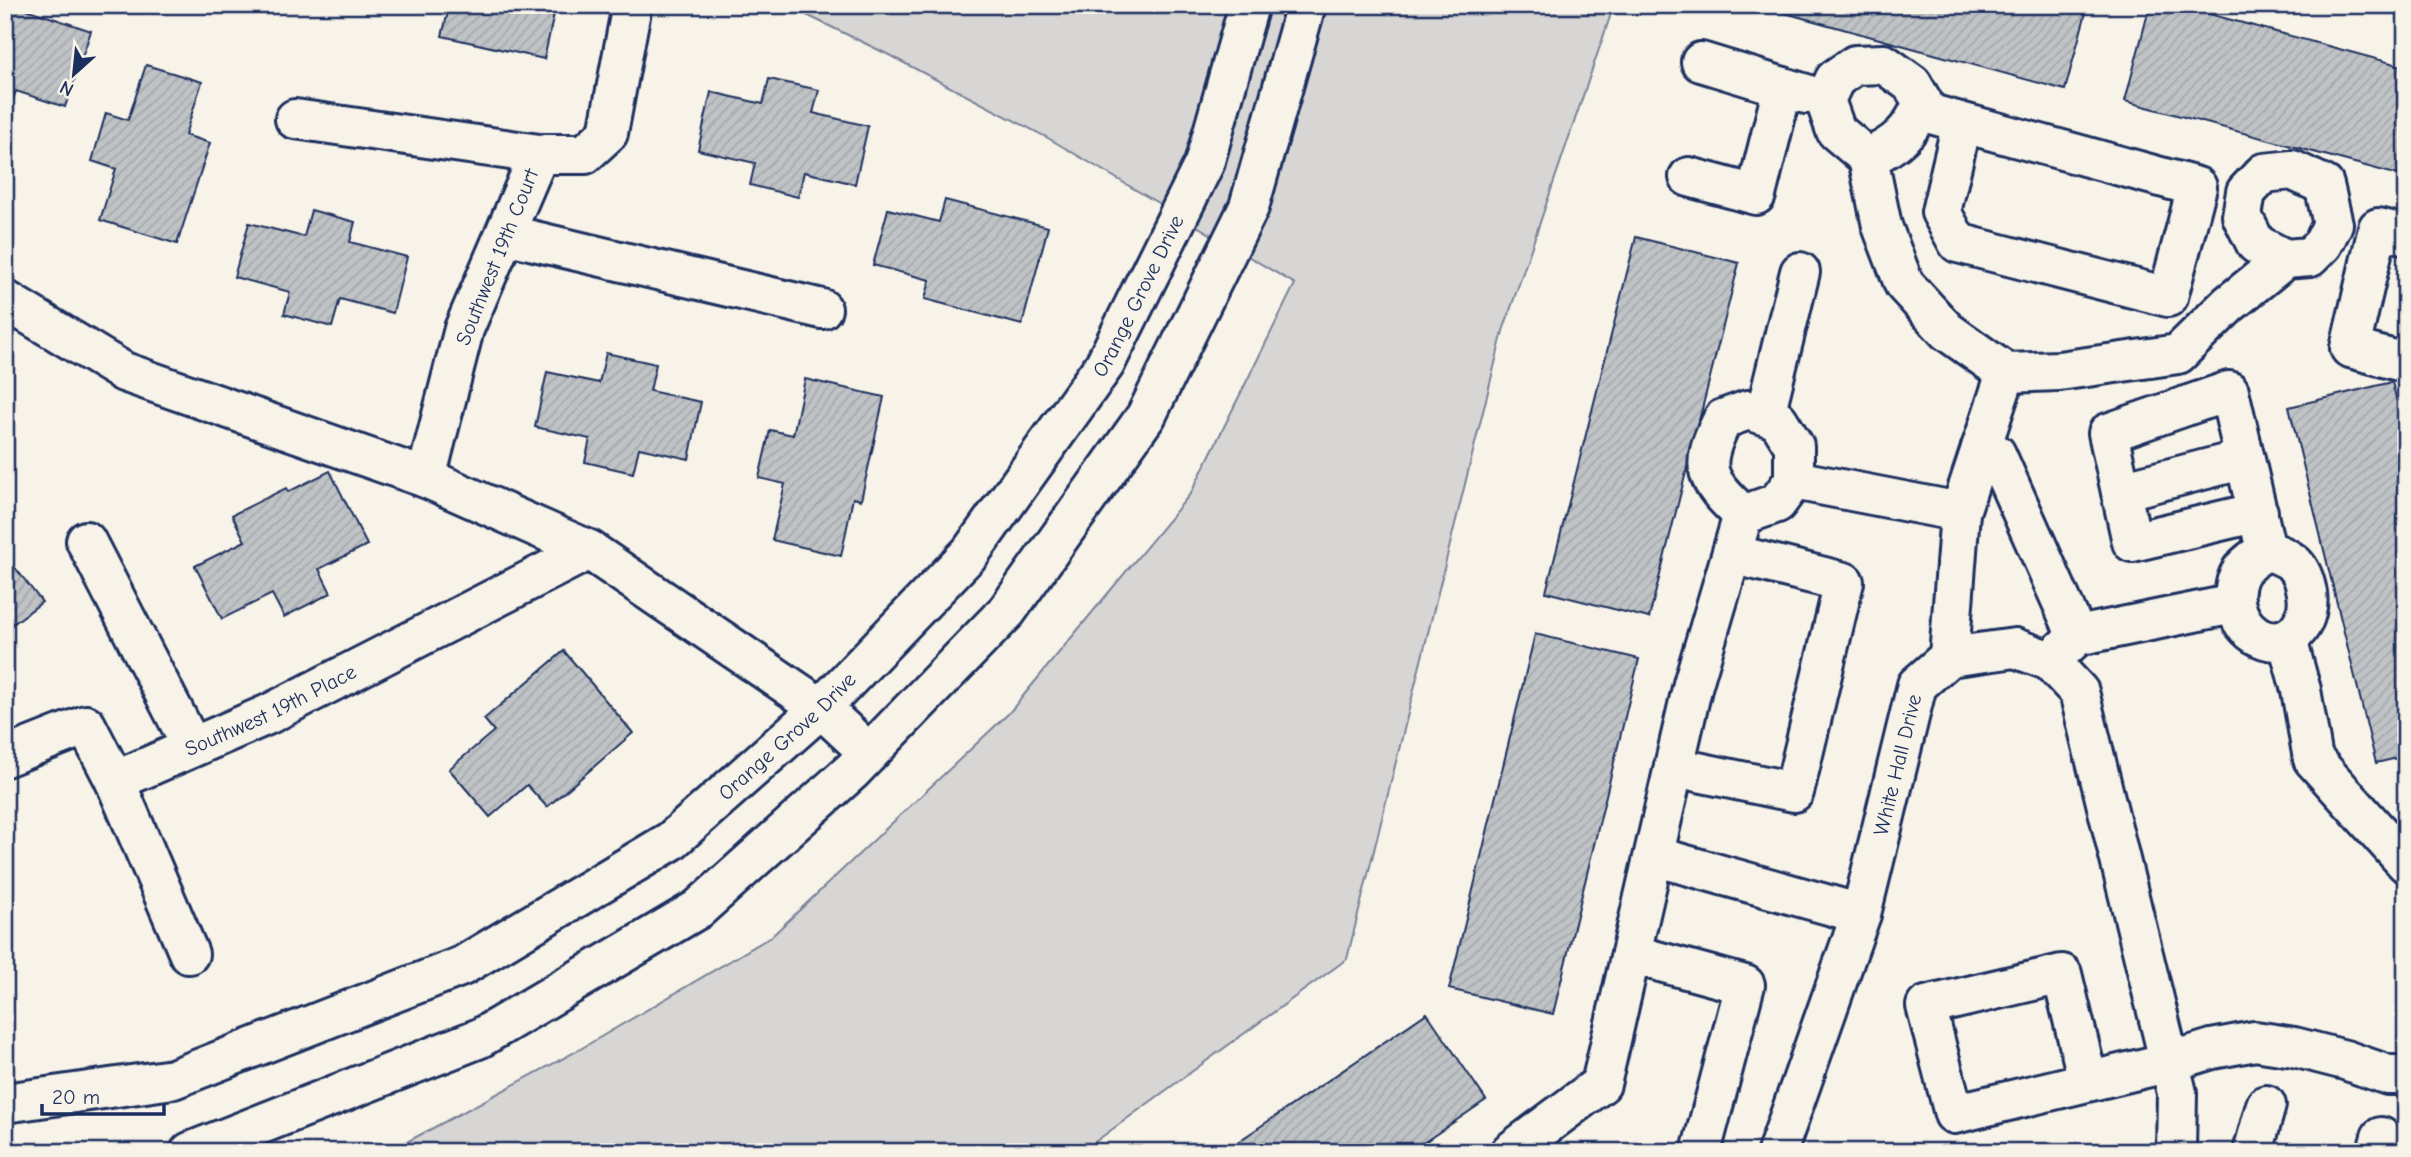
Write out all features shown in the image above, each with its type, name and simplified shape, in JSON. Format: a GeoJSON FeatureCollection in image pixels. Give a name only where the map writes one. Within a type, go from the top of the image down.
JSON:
{"type":"FeatureCollection","features":[{"type":"Feature","properties":{"kind":"street"},"geometry":{"type":"LineString","coordinates":[[539,154],[585,154],[608,133],[632,5]]}},
{"type":"Feature","properties":{"kind":"street","name":"Orange Grove Drive"},"geometry":{"type":"LineString","coordinates":[[5,1103],[173,1079],[462,966],[671,841],[821,708],[970,552],[1105,364],[1203,164],[1249,5]]}},
{"type":"Feature","properties":{"kind":"street"},"geometry":{"type":"LineString","coordinates":[[190,1152],[480,1038],[698,909],[853,770],[1007,611],[1146,416],[1249,207],[1306,5]]}},
{"type":"Feature","properties":{"kind":"street"},"geometry":{"type":"LineString","coordinates":[[1702,62],[1825,100]]}},
{"type":"Feature","properties":{"kind":"street"},"geometry":{"type":"LineString","coordinates":[[1868,159],[1892,146],[1915,123],[1923,103],[1912,84],[1884,64],[1855,65],[1835,79],[1825,100],[1836,131],[1868,159],[1882,226],[1904,284],[1947,331],[2006,373],[2059,371],[2178,354],[2229,304],[2285,259]]}},
{"type":"Feature","properties":{"kind":"street"},"geometry":{"type":"LineString","coordinates":[[1689,177],[1756,195],[1783,87]]}},
{"type":"Feature","properties":{"kind":"street"},"geometry":{"type":"LineString","coordinates":[[1920,111],[2197,187],[2246,192]]}},
{"type":"Feature","properties":{"kind":"street","name":"Southwest 19th Court"},"geometry":{"type":"LineString","coordinates":[[295,118],[539,154],[464,329],[426,478]]}},
{"type":"Feature","properties":{"kind":"street"},"geometry":{"type":"LineString","coordinates":[[1962,122],[1941,212],[1958,243],[2168,296],[2197,187]]}},
{"type":"Feature","properties":{"kind":"street"},"geometry":{"type":"LineString","coordinates":[[2292,170],[2324,185],[2333,224],[2323,244],[2309,257],[2285,259],[2256,244],[2242,216],[2246,192],[2264,173],[2292,170]]}},
{"type":"Feature","properties":{"kind":"street"},"geometry":{"type":"LineString","coordinates":[[2333,224],[2392,231],[2350,348],[2406,362]]}},
{"type":"Feature","properties":{"kind":"street"},"geometry":{"type":"LineString","coordinates":[[505,234],[822,309]]}},
{"type":"Feature","properties":{"kind":"street"},"geometry":{"type":"LineString","coordinates":[[1765,415],[1800,272]]}},
{"type":"Feature","properties":{"kind":"street"},"geometry":{"type":"LineString","coordinates":[[5,300],[124,372],[426,478],[589,550],[821,708],[869,753]]}},
{"type":"Feature","properties":{"kind":"street"},"geometry":{"type":"LineString","coordinates":[[2006,373],[1960,512],[1949,657],[2015,648],[2063,648],[2234,604]]}},
{"type":"Feature","properties":{"kind":"street"},"geometry":{"type":"LineString","coordinates":[[2258,512],[2132,542],[2108,433],[2229,391],[2258,512],[2266,550]]}},
{"type":"Feature","properties":{"kind":"street"},"geometry":{"type":"LineString","coordinates":[[1748,410],[1778,420],[1794,446],[1794,480],[1777,503],[1743,515],[1720,493],[1708,472],[1710,443],[1723,419],[1748,410]]}},
{"type":"Feature","properties":{"kind":"street"},"geometry":{"type":"LineString","coordinates":[[1981,448],[1996,454],[2079,692],[2177,1093],[2176,1152]]}},
{"type":"Feature","properties":{"kind":"street"},"geometry":{"type":"LineString","coordinates":[[2121,491],[2245,459]]}},
{"type":"Feature","properties":{"kind":"street"},"geometry":{"type":"LineString","coordinates":[[1794,480],[1960,512]]}},
{"type":"Feature","properties":{"kind":"street"},"geometry":{"type":"LineString","coordinates":[[1510,1152],[1601,1084],[1693,684],[1743,515]]}},
{"type":"Feature","properties":{"kind":"street"},"geometry":{"type":"LineString","coordinates":[[86,541],[192,747]]}},
{"type":"Feature","properties":{"kind":"street","name":"Southwest 19th Place"},"geometry":{"type":"LineString","coordinates":[[115,781],[269,713],[589,550]]}},
{"type":"Feature","properties":{"kind":"street"},"geometry":{"type":"LineString","coordinates":[[2266,550],[2290,559],[2304,576],[2308,602],[2304,624],[2287,639],[2265,639],[2245,626],[2234,604],[2235,588],[2242,570],[2266,550]]}},
{"type":"Feature","properties":{"kind":"street"},"geometry":{"type":"LineString","coordinates":[[1674,767],[1794,792],[1844,582],[1732,554]]}},
{"type":"Feature","properties":{"kind":"street"},"geometry":{"type":"LineString","coordinates":[[2287,639],[2301,690],[2313,759],[2406,863]]}},
{"type":"Feature","properties":{"kind":"street","name":"White Hall Drive"},"geometry":{"type":"LineString","coordinates":[[1777,1152],[1861,914],[1917,685],[1949,657]]}},
{"type":"Feature","properties":{"kind":"street"},"geometry":{"type":"LineString","coordinates":[[5,757],[86,725],[115,781],[189,954]]}},
{"type":"Feature","properties":{"kind":"street"},"geometry":{"type":"LineString","coordinates":[[1654,856],[1861,914]]}},
{"type":"Feature","properties":{"kind":"street"},"geometry":{"type":"LineString","coordinates":[[1631,954],[1745,985],[1701,1152]]}},
{"type":"Feature","properties":{"kind":"street"},"geometry":{"type":"LineString","coordinates":[[2088,1081],[2062,974],[1926,1006],[1954,1114],[2170,1062],[2212,1049],[2255,1041],[2294,1046],[2388,1075],[2406,1075]]}},
{"type":"Feature","properties":{"kind":"street"},"geometry":{"type":"LineString","coordinates":[[2253,1152],[2266,1105]]}},
{"type":"Feature","properties":{"kind":"shaded area"},"geometry":{"type":"Polygon","coordinates":[[[786,5],[1614,5],[1503,331],[1347,959],[1081,1152],[388,1152],[577,1051],[772,936],[1009,713],[1191,493],[1295,284],[1048,138],[786,5]]]}},
{"type":"Feature","properties":{"kind":"building"},"geometry":{"type":"Polygon","coordinates":[[[5,5],[14,5],[91,31],[65,107],[16,91],[7,117],[5,116],[5,5]]]}},
{"type":"Feature","properties":{"kind":"building"},"geometry":{"type":"Polygon","coordinates":[[[415,5],[556,5],[544,59],[442,36],[448,12],[415,5]]]}},
{"type":"Feature","properties":{"kind":"building"},"geometry":{"type":"Polygon","coordinates":[[[1756,5],[2088,5],[2065,90],[1756,5]]]}},
{"type":"Feature","properties":{"kind":"building"},"geometry":{"type":"Polygon","coordinates":[[[2150,5],[2176,5],[2406,67],[2406,177],[2125,101],[2150,5]]]}},
{"type":"Feature","properties":{"kind":"building"},"geometry":{"type":"Polygon","coordinates":[[[146,65],[202,82],[185,135],[210,143],[177,244],[100,220],[116,169],[92,161],[106,113],[128,120],[146,65]]]}},
{"type":"Feature","properties":{"kind":"building"},"geometry":{"type":"Polygon","coordinates":[[[769,79],[819,90],[813,113],[868,126],[855,184],[804,172],[798,197],[750,185],[755,163],[698,150],[711,92],[763,104],[769,79]]]}},
{"type":"Feature","properties":{"kind":"building"},"geometry":{"type":"Polygon","coordinates":[[[945,200],[1048,227],[1022,325],[925,299],[930,280],[873,265],[888,209],[939,222],[945,200]]]}},
{"type":"Feature","properties":{"kind":"building"},"geometry":{"type":"Polygon","coordinates":[[[311,210],[355,222],[350,242],[407,257],[393,313],[340,299],[332,327],[284,314],[290,292],[234,277],[249,223],[304,237],[311,210]]]}},
{"type":"Feature","properties":{"kind":"building"},"geometry":{"type":"Polygon","coordinates":[[[1636,237],[1739,263],[1649,618],[1546,592],[1636,237]]]}},
{"type":"Feature","properties":{"kind":"building"},"geometry":{"type":"Polygon","coordinates":[[[606,353],[656,364],[650,391],[701,402],[689,459],[639,448],[633,473],[585,462],[590,439],[535,427],[547,372],[599,383],[606,353]]]}},
{"type":"Feature","properties":{"kind":"building"},"geometry":{"type":"Polygon","coordinates":[[[805,379],[884,397],[861,500],[853,498],[841,556],[772,540],[785,484],[759,478],[770,430],[793,435],[805,379]]]}},
{"type":"Feature","properties":{"kind":"building"},"geometry":{"type":"Polygon","coordinates":[[[2392,382],[2406,438],[2406,756],[2376,763],[2289,407],[2392,382]]]}},
{"type":"Feature","properties":{"kind":"building"},"geometry":{"type":"Polygon","coordinates":[[[330,471],[367,545],[319,569],[331,593],[284,617],[272,594],[222,619],[195,566],[245,541],[232,515],[286,488],[288,492],[330,471]]]}},
{"type":"Feature","properties":{"kind":"building"},"geometry":{"type":"Polygon","coordinates":[[[5,557],[42,602],[5,630],[5,557]]]}},
{"type":"Feature","properties":{"kind":"building"},"geometry":{"type":"Polygon","coordinates":[[[1535,634],[1639,659],[1553,1014],[1449,989],[1535,634]]]}},
{"type":"Feature","properties":{"kind":"building"},"geometry":{"type":"Polygon","coordinates":[[[564,651],[633,733],[547,807],[527,785],[490,817],[449,769],[494,731],[484,719],[564,651]]]}},
{"type":"Feature","properties":{"kind":"building"},"geometry":{"type":"Polygon","coordinates":[[[1427,1013],[1486,1100],[1410,1152],[1223,1152],[1427,1013]]]}}]}
